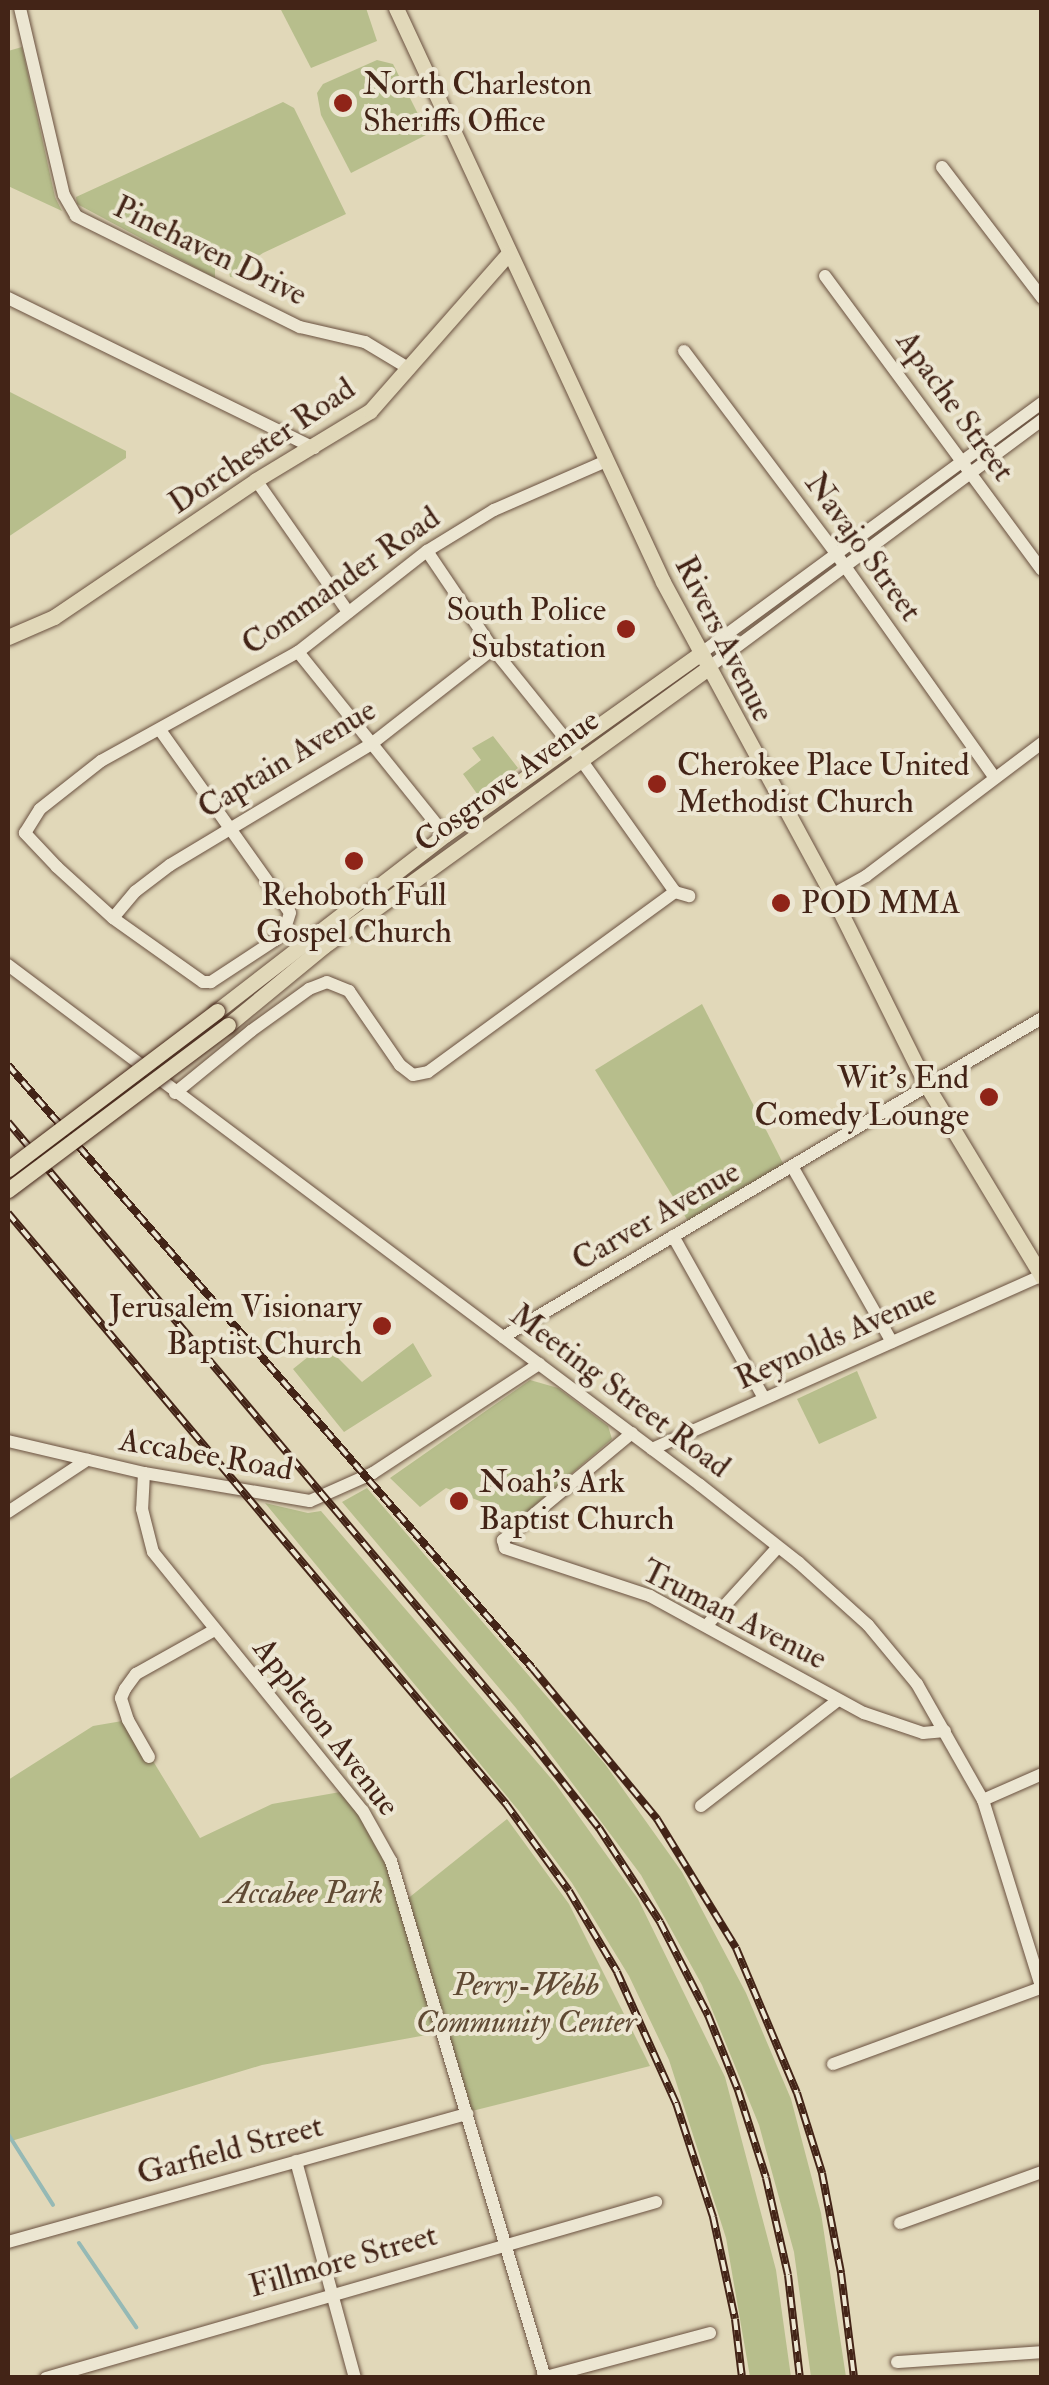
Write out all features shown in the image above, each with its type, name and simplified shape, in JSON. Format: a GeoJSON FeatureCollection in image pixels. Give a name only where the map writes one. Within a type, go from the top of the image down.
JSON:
{"type":"FeatureCollection","features":[{"type":"Feature","properties":{"kind":"main road","name":"Rivers Avenue"},"geometry":{"type":"LineString","coordinates":[[396,8],[604,462],[704,661],[832,896],[927,1086],[1041,1276]]}},
{"type":"Feature","properties":{"kind":"main road","name":"Dorchester Road"},"geometry":{"type":"LineString","coordinates":[[8,637],[54,617],[256,480],[370,411],[508,254]]}},
{"type":"Feature","properties":{"kind":"main road","name":"Cosgrove Avenue"},"geometry":{"type":"LineString","coordinates":[[8,1190],[445,835],[704,661]]}},
{"type":"Feature","properties":{"kind":"main road","name":"Cosgrove Avenue"},"geometry":{"type":"LineString","coordinates":[[8,1170],[582,762],[704,661]]}},
{"type":"Feature","properties":{"kind":"street","name":"Pinehaven Drive"},"geometry":{"type":"LineString","coordinates":[[20,8],[64,195],[76,216],[300,327],[365,342],[410,369]]}},
{"type":"Feature","properties":{"kind":"street"},"geometry":{"type":"LineString","coordinates":[[942,167],[1042,298]]}},
{"type":"Feature","properties":{"kind":"street","name":"Apache Street"},"geometry":{"type":"LineString","coordinates":[[824,276],[1042,570]]}},
{"type":"Feature","properties":{"kind":"street"},"geometry":{"type":"LineString","coordinates":[[8,298],[314,448]]}},
{"type":"Feature","properties":{"kind":"street","name":"Navajo Street"},"geometry":{"type":"LineString","coordinates":[[684,351],[841,561],[995,778]]}},
{"type":"Feature","properties":{"kind":"street","name":"Cosgrove Avenue"},"geometry":{"type":"LineString","coordinates":[[704,661],[966,466],[1042,403]]}},
{"type":"Feature","properties":{"kind":"street","name":"Cosgrove Avenue"},"geometry":{"type":"LineString","coordinates":[[966,466],[1042,420]]}},
{"type":"Feature","properties":{"kind":"street","name":"Commander Road"},"geometry":{"type":"LineString","coordinates":[[113,918],[25,833],[40,808],[101,761],[298,652],[428,551],[494,510],[604,462]]}},
{"type":"Feature","properties":{"kind":"street"},"geometry":{"type":"LineString","coordinates":[[256,480],[348,612]]}},
{"type":"Feature","properties":{"kind":"street"},"geometry":{"type":"LineString","coordinates":[[175,1094],[266,1020],[309,989],[327,982],[350,991],[400,1065],[413,1076],[428,1072],[682,894],[493,649],[428,551]]}},
{"type":"Feature","properties":{"kind":"street","name":"Captain Avenue"},"geometry":{"type":"LineString","coordinates":[[113,918],[136,891],[159,874],[370,745],[493,649]]}},
{"type":"Feature","properties":{"kind":"street"},"geometry":{"type":"LineString","coordinates":[[298,652],[445,835]]}},
{"type":"Feature","properties":{"kind":"street"},"geometry":{"type":"LineString","coordinates":[[113,918],[203,982],[218,981],[276,940],[284,932],[290,913],[160,730]]}},
{"type":"Feature","properties":{"kind":"street"},"geometry":{"type":"LineString","coordinates":[[832,896],[866,876],[1042,744]]}},
{"type":"Feature","properties":{"kind":"street","name":"Meeting Street Road"},"geometry":{"type":"LineString","coordinates":[[8,964],[175,1094],[632,1433],[778,1546],[868,1625],[916,1684],[983,1800],[1042,1989]]}},
{"type":"Feature","properties":{"kind":"street","name":"Carver Avenue"},"geometry":{"type":"LineString","coordinates":[[503,1337],[1042,1018]]}},
{"type":"Feature","properties":{"kind":"street"},"geometry":{"type":"LineString","coordinates":[[793,1168],[892,1342]]}},
{"type":"Feature","properties":{"kind":"street"},"geometry":{"type":"LineString","coordinates":[[673,1236],[764,1398]]}},
{"type":"Feature","properties":{"kind":"street","name":"Reynolds Avenue"},"geometry":{"type":"LineString","coordinates":[[652,1449],[1041,1276]]}},
{"type":"Feature","properties":{"kind":"street","name":"Accabee Road"},"geometry":{"type":"LineString","coordinates":[[8,1442],[144,1473],[310,1501],[373,1472],[539,1364]]}},
{"type":"Feature","properties":{"kind":"street","name":"Truman Avenue"},"geometry":{"type":"LineString","coordinates":[[632,1433],[503,1540],[505,1548],[650,1596],[707,1624],[838,1700],[903,1728],[923,1733],[944,1731]]}},
{"type":"Feature","properties":{"kind":"street"},"geometry":{"type":"LineString","coordinates":[[8,1512],[87,1460]]}},
{"type":"Feature","properties":{"kind":"street","name":"Appleton Avenue"},"geometry":{"type":"LineString","coordinates":[[144,1473],[142,1509],[153,1552],[213,1631],[363,1811],[400,1884],[544,2377]]}},
{"type":"Feature","properties":{"kind":"street"},"geometry":{"type":"LineString","coordinates":[[707,1624],[778,1546]]}},
{"type":"Feature","properties":{"kind":"street"},"geometry":{"type":"LineString","coordinates":[[149,1757],[128,1720],[122,1698],[126,1688],[136,1674],[213,1631]]}},
{"type":"Feature","properties":{"kind":"street"},"geometry":{"type":"LineString","coordinates":[[701,1806],[838,1700]]}},
{"type":"Feature","properties":{"kind":"street"},"geometry":{"type":"LineString","coordinates":[[983,1800],[1042,1774]]}},
{"type":"Feature","properties":{"kind":"street"},"geometry":{"type":"LineString","coordinates":[[834,2064],[1042,1989]]}},
{"type":"Feature","properties":{"kind":"street","name":"Garfield Street"},"geometry":{"type":"LineString","coordinates":[[8,2242],[467,2114]]}},
{"type":"Feature","properties":{"kind":"street"},"geometry":{"type":"LineString","coordinates":[[296,2160],[354,2378]]}},
{"type":"Feature","properties":{"kind":"street"},"geometry":{"type":"LineString","coordinates":[[900,2223],[1042,2172]]}},
{"type":"Feature","properties":{"kind":"street","name":"Fillmore Street"},"geometry":{"type":"LineString","coordinates":[[46,2378],[332,2292],[656,2202]]}},
{"type":"Feature","properties":{"kind":"street"},"geometry":{"type":"LineString","coordinates":[[544,2377],[710,2334]]}},
{"type":"Feature","properties":{"kind":"street"},"geometry":{"type":"LineString","coordinates":[[897,2362],[1042,2352]]}},
{"type":"Feature","properties":{"kind":"green space"},"geometry":{"type":"Polygon","coordinates":[[[280,8],[366,8],[377,41],[311,68],[280,8]]]}},
{"type":"Feature","properties":{"kind":"green space"},"geometry":{"type":"Polygon","coordinates":[[[22,47],[55,197],[62,211],[8,186],[8,51],[22,47]]]}},
{"type":"Feature","properties":{"kind":"green space"},"geometry":{"type":"Polygon","coordinates":[[[377,60],[393,64],[428,134],[351,173],[321,115],[317,93],[323,84],[377,60]]]}},
{"type":"Feature","properties":{"kind":"green space"},"geometry":{"type":"Polygon","coordinates":[[[283,102],[294,108],[346,214],[263,253],[245,265],[238,278],[230,277],[228,266],[215,267],[215,278],[77,204],[76,197],[283,102]]]}},
{"type":"Feature","properties":{"kind":"green space"},"geometry":{"type":"Polygon","coordinates":[[[8,391],[126,451],[126,458],[8,537],[8,391]]]}},
{"type":"Feature","properties":{"kind":"green space"},"geometry":{"type":"Polygon","coordinates":[[[493,736],[518,768],[480,798],[463,774],[481,760],[472,748],[493,736]]]}},
{"type":"Feature","properties":{"kind":"green space"},"geometry":{"type":"Polygon","coordinates":[[[702,1004],[787,1171],[691,1226],[595,1070],[702,1004]]]}},
{"type":"Feature","properties":{"kind":"green space"},"geometry":{"type":"Polygon","coordinates":[[[413,1343],[432,1376],[344,1432],[293,1369],[324,1344],[362,1382],[413,1343]]]}},
{"type":"Feature","properties":{"kind":"green space"},"geometry":{"type":"Polygon","coordinates":[[[857,1371],[877,1418],[819,1444],[797,1399],[857,1371]]]}},
{"type":"Feature","properties":{"kind":"green space"},"geometry":{"type":"Polygon","coordinates":[[[530,1380],[558,1388],[608,1426],[612,1439],[521,1517],[446,1488],[420,1507],[390,1478],[530,1380]]]}},
{"type":"Feature","properties":{"kind":"green space"},"geometry":{"type":"Polygon","coordinates":[[[367,1488],[605,1764],[682,1872],[746,1993],[791,2099],[821,2213],[846,2377],[811,2377],[794,2252],[759,2125],[702,1985],[641,1875],[516,1708],[342,1502],[367,1488]]]}},
{"type":"Feature","properties":{"kind":"green space"},"geometry":{"type":"Polygon","coordinates":[[[265,1503],[308,1513],[321,1511],[555,1783],[638,1899],[725,2077],[776,2270],[791,2377],[750,2377],[726,2238],[669,2060],[629,1976],[572,1883],[519,1811],[265,1503]]]}},
{"type":"Feature","properties":{"kind":"green space"},"geometry":{"type":"Polygon","coordinates":[[[128,1720],[200,1838],[272,1804],[346,1791],[406,1900],[507,1819],[569,1904],[650,2066],[468,2112],[443,2032],[262,2065],[8,2142],[8,1780],[93,1726],[128,1720]]]}},
{"type":"Feature","properties":{"kind":"waterway"},"geometry":{"type":"LineString","coordinates":[[8,2134],[53,2205]]}},
{"type":"Feature","properties":{"kind":"waterway"},"geometry":{"type":"LineString","coordinates":[[79,2243],[136,2327]]}},
{"type":"Feature","properties":{"kind":"railway"},"geometry":{"type":"LineString","coordinates":[[8,1065],[533,1669],[657,1819],[736,1948],[797,2093],[822,2173],[841,2273],[854,2378]]}},
{"type":"Feature","properties":{"kind":"railway"},"geometry":{"type":"LineString","coordinates":[[8,1122],[536,1748],[599,1828],[660,1922],[708,2015],[738,2090],[766,2178],[788,2275],[800,2378]]}},
{"type":"Feature","properties":{"kind":"railway"},"geometry":{"type":"LineString","coordinates":[[8,1213],[506,1804],[569,1891],[617,1972],[676,2103],[713,2217],[735,2319],[742,2378]]}},
{"type":"Feature","properties":{"kind":"place","name":"North Charleston Sheriffs Office"},"geometry":{"type":"Point","coordinates":[343,103]}},
{"type":"Feature","properties":{"kind":"place","name":"South Police Substation"},"geometry":{"type":"Point","coordinates":[626,629]}},
{"type":"Feature","properties":{"kind":"place","name":"Cherokee Place United Methodist Church"},"geometry":{"type":"Point","coordinates":[657,784]}},
{"type":"Feature","properties":{"kind":"place","name":"Rehoboth Full Gospel Church"},"geometry":{"type":"Point","coordinates":[354,861]}},
{"type":"Feature","properties":{"kind":"place","name":"POD MMA"},"geometry":{"type":"Point","coordinates":[781,903]}},
{"type":"Feature","properties":{"kind":"place","name":"Wit's End Comedy Lounge"},"geometry":{"type":"Point","coordinates":[989,1097]}},
{"type":"Feature","properties":{"kind":"place","name":"Jerusalem Visionary Baptist Church"},"geometry":{"type":"Point","coordinates":[382,1326]}},
{"type":"Feature","properties":{"kind":"place","name":"Noah's Ark Baptist Church"},"geometry":{"type":"Point","coordinates":[459,1501]}},
{"type":"Feature","properties":{"kind":"park label","name":"Accabee Park"},"geometry":{"type":"Point","coordinates":[304,1893]}},
{"type":"Feature","properties":{"kind":"park label","name":"Perry-Webb Community Center"},"geometry":{"type":"Point","coordinates":[526,2004]}}]}
